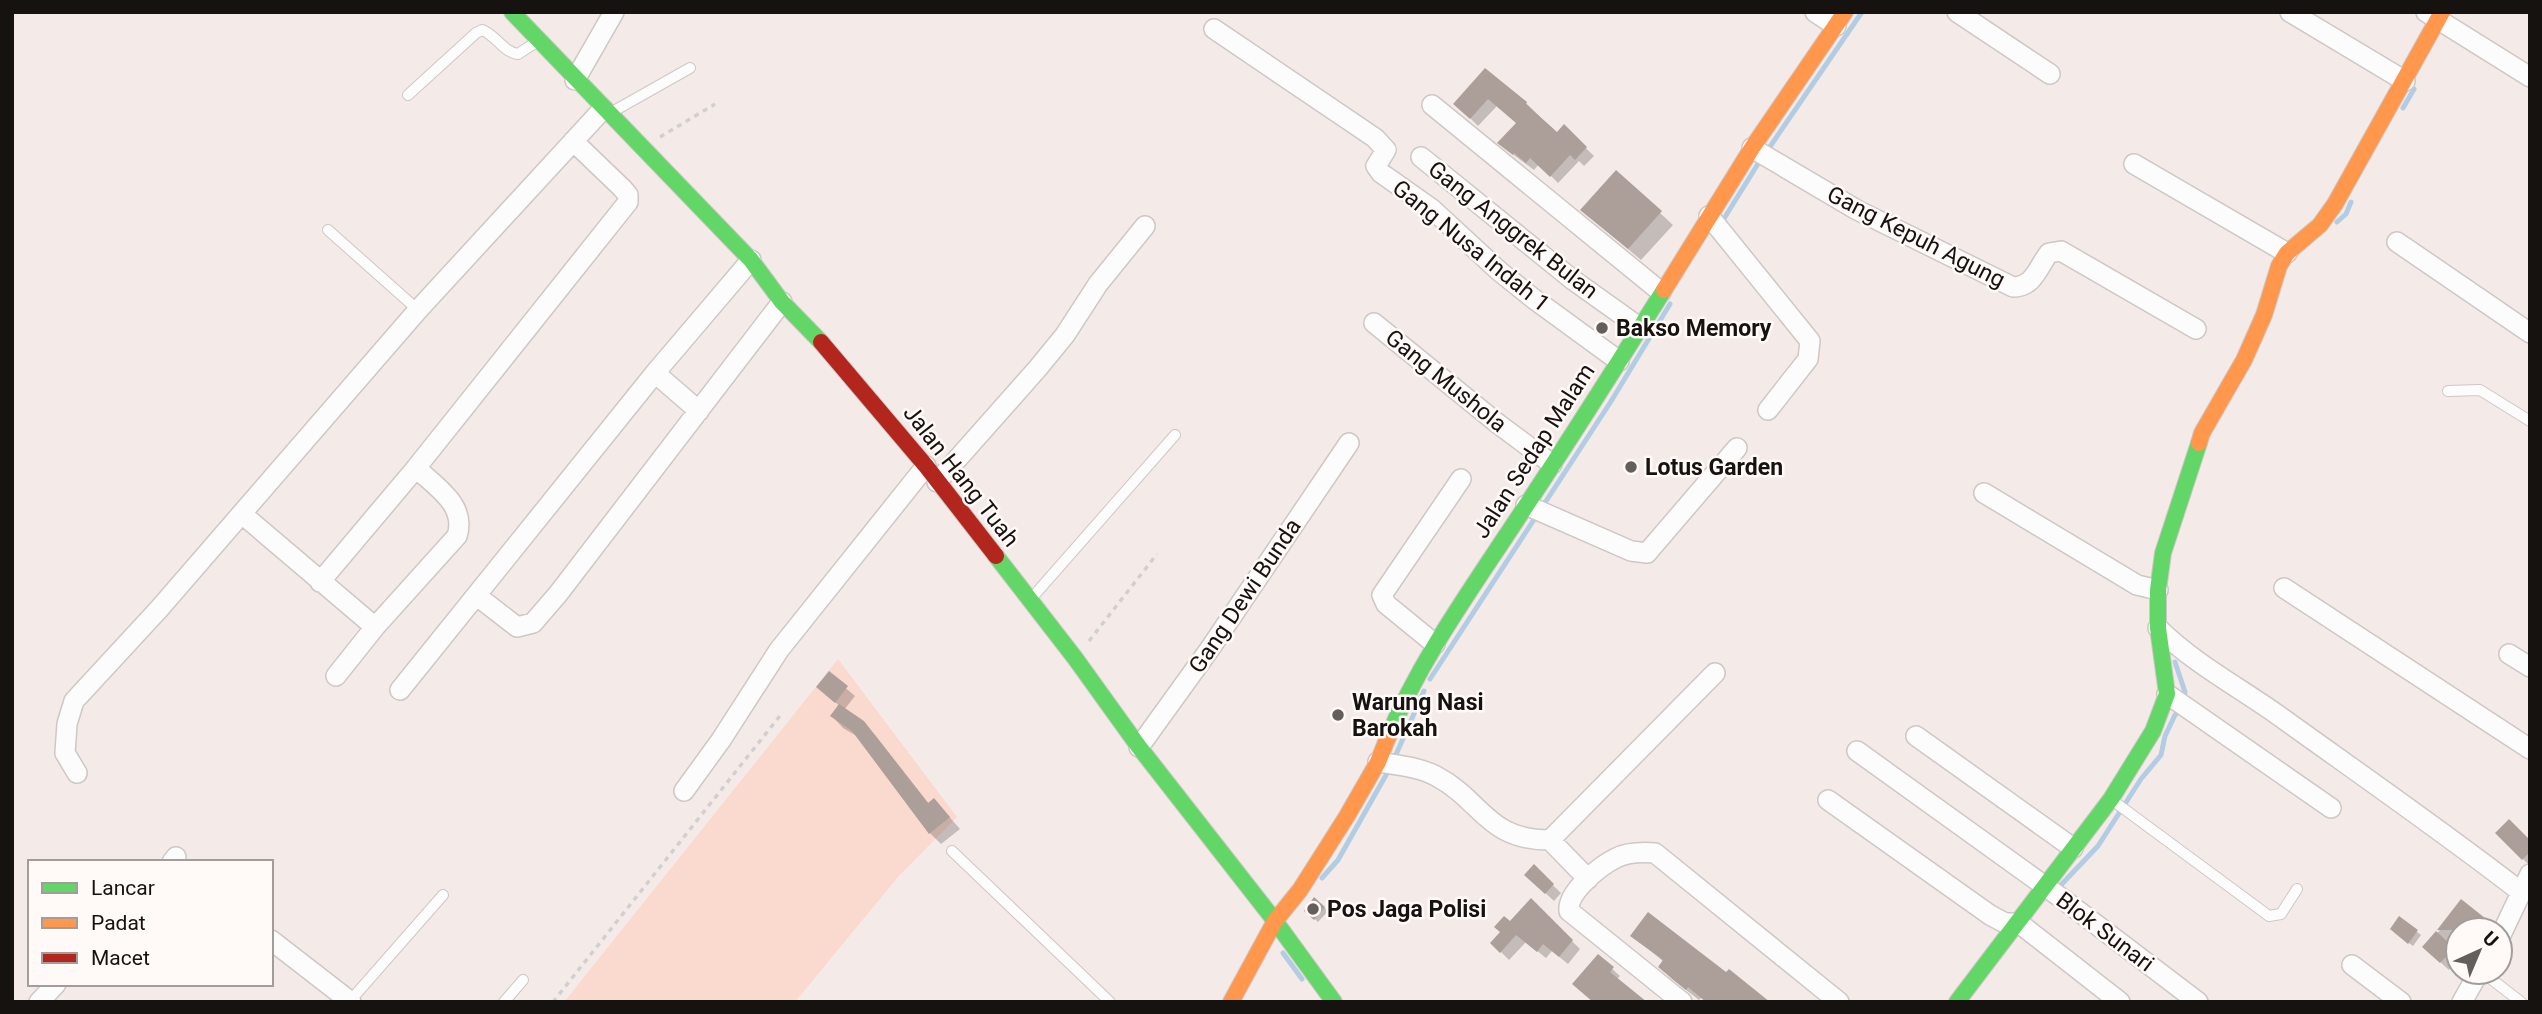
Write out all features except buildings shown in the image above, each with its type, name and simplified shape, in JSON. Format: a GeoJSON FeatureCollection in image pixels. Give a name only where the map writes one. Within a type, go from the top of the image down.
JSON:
{"type":"FeatureCollection","features":[{"type":"Feature","properties":{"kind":"street","name":"Jalan Hang Tuah"},"geometry":{"type":"LineString","coordinates":[[512,12],[751,260],[782,302],[826,347],[932,474],[1075,658],[1139,747],[1275,921],[1334,1002]]}},
{"type":"Feature","properties":{"kind":"street"},"geometry":{"type":"LineString","coordinates":[[575,80],[614,12]]}},
{"type":"Feature","properties":{"kind":"street"},"geometry":{"type":"LineString","coordinates":[[1815,12],[1840,19]]}},
{"type":"Feature","properties":{"kind":"street"},"geometry":{"type":"LineString","coordinates":[[1957,12],[2050,74]]}},
{"type":"Feature","properties":{"kind":"street"},"geometry":{"type":"LineString","coordinates":[[2290,12],[2405,80]]}},
{"type":"Feature","properties":{"kind":"street","name":"Jalan Sedap Malam"},"geometry":{"type":"LineString","coordinates":[[1231,1002],[1275,921],[1386,763],[1400,708],[1434,644],[1536,509],[1552,464],[1661,292],[1761,153],[1840,19]]}},
{"type":"Feature","properties":{"kind":"street"},"geometry":{"type":"LineString","coordinates":[[2331,808],[2178,701],[2169,638],[2158,590],[2163,553],[2202,433],[2244,360],[2264,315],[2279,265],[2287,253],[2320,225],[2335,204],[2441,19],[2530,77]]}},
{"type":"Feature","properties":{"kind":"street","name":"Gang Nusa Indah 1"},"geometry":{"type":"LineString","coordinates":[[1214,29],[1374,138],[1385,150],[1376,166],[1381,173],[1432,209],[1499,271],[1534,299],[1619,361]]}},
{"type":"Feature","properties":{"kind":"street"},"geometry":{"type":"LineString","coordinates":[[1432,105],[1661,292]]}},
{"type":"Feature","properties":{"kind":"street"},"geometry":{"type":"LineString","coordinates":[[77,774],[65,753],[67,724],[74,701],[159,609],[418,310],[573,141],[606,112]]}},
{"type":"Feature","properties":{"kind":"street"},"geometry":{"type":"LineString","coordinates":[[320,582],[416,468],[628,202],[628,195],[622,188],[573,141]]}},
{"type":"Feature","properties":{"kind":"street","name":"Gang Kepuh Agung"},"geometry":{"type":"LineString","coordinates":[[1761,153],[1857,210],[2013,287],[2026,285],[2049,253],[2061,251],[2196,329]]}},
{"type":"Feature","properties":{"kind":"street","name":"Gang Anggrek Bulan"},"geometry":{"type":"LineString","coordinates":[[1421,158],[1573,280],[1639,327]]}},
{"type":"Feature","properties":{"kind":"street"},"geometry":{"type":"LineString","coordinates":[[2134,164],[2287,253]]}},
{"type":"Feature","properties":{"kind":"street"},"geometry":{"type":"LineString","coordinates":[[1712,219],[1810,341],[1808,359],[1768,410]]}},
{"type":"Feature","properties":{"kind":"street"},"geometry":{"type":"LineString","coordinates":[[684,791],[721,740],[779,650],[932,474],[1038,368],[1065,335],[1098,284],[1145,226]]}},
{"type":"Feature","properties":{"kind":"street"},"geometry":{"type":"LineString","coordinates":[[2397,243],[2530,332]]}},
{"type":"Feature","properties":{"kind":"street"},"geometry":{"type":"LineString","coordinates":[[400,690],[655,373],[751,260]]}},
{"type":"Feature","properties":{"kind":"street"},"geometry":{"type":"LineString","coordinates":[[477,596],[517,627],[533,623],[782,302]]}},
{"type":"Feature","properties":{"kind":"street","name":"Gang Mushola"},"geometry":{"type":"LineString","coordinates":[[1374,323],[1552,464]]}},
{"type":"Feature","properties":{"kind":"street"},"geometry":{"type":"LineString","coordinates":[[655,373],[699,411]]}},
{"type":"Feature","properties":{"kind":"street","name":"Gang Dewi Bunda"},"geometry":{"type":"LineString","coordinates":[[1139,747],[1209,650],[1349,443]]}},
{"type":"Feature","properties":{"kind":"street"},"geometry":{"type":"LineString","coordinates":[[1536,509],[1631,551],[1647,553],[1737,448]]}},
{"type":"Feature","properties":{"kind":"street"},"geometry":{"type":"LineString","coordinates":[[336,676],[375,627],[457,536],[460,527],[458,511],[416,468]]}},
{"type":"Feature","properties":{"kind":"street"},"geometry":{"type":"LineString","coordinates":[[1434,644],[1386,604],[1382,595],[1461,479]]}},
{"type":"Feature","properties":{"kind":"street"},"geometry":{"type":"LineString","coordinates":[[1984,493],[2137,584],[2158,590]]}},
{"type":"Feature","properties":{"kind":"street"},"geometry":{"type":"LineString","coordinates":[[242,514],[375,627]]}},
{"type":"Feature","properties":{"kind":"street"},"geometry":{"type":"LineString","coordinates":[[2284,588],[2530,749]]}},
{"type":"Feature","properties":{"kind":"street"},"geometry":{"type":"LineString","coordinates":[[2169,638],[2459,844],[2521,892]]}},
{"type":"Feature","properties":{"kind":"street"},"geometry":{"type":"LineString","coordinates":[[2509,654],[2530,667]]}},
{"type":"Feature","properties":{"kind":"street"},"geometry":{"type":"LineString","coordinates":[[1550,840],[1715,673]]}},
{"type":"Feature","properties":{"kind":"street"},"geometry":{"type":"LineString","coordinates":[[1956,1002],[2025,928],[2052,892],[2073,848],[2115,802],[2153,731],[2178,701]]}},
{"type":"Feature","properties":{"kind":"street"},"geometry":{"type":"LineString","coordinates":[[1916,736],[2073,848]]}},
{"type":"Feature","properties":{"kind":"street","name":"Blok Sunari"},"geometry":{"type":"LineString","coordinates":[[1857,751],[2199,1002]]}},
{"type":"Feature","properties":{"kind":"street"},"geometry":{"type":"LineString","coordinates":[[1386,763],[1435,776],[1507,833],[1523,838],[1550,840],[1588,879]]}},
{"type":"Feature","properties":{"kind":"street"},"geometry":{"type":"LineString","coordinates":[[1828,800],[1990,915],[2005,923],[2025,928],[2120,1002]]}},
{"type":"Feature","properties":{"kind":"street"},"geometry":{"type":"LineString","coordinates":[[1682,1002],[1569,911],[1568,902],[1572,894],[1616,858],[1641,851],[1655,853],[1839,1002]]}},
{"type":"Feature","properties":{"kind":"street"},"geometry":{"type":"LineString","coordinates":[[2510,916],[2530,874]]}},
{"type":"Feature","properties":{"kind":"street"},"geometry":{"type":"LineString","coordinates":[[273,942],[350,1001]]}},
{"type":"Feature","properties":{"kind":"street"},"geometry":{"type":"LineString","coordinates":[[2352,965],[2401,1002]]}},
{"type":"Feature","properties":{"kind":"street"},"geometry":{"type":"LineString","coordinates":[[39,1002],[54,986]]}},
{"type":"Feature","properties":{"kind":"street"},"geometry":{"type":"LineString","coordinates":[[2462,1002],[2472,986]]}},
{"type":"Feature","properties":{"kind":"lane"},"geometry":{"type":"LineString","coordinates":[[408,95],[482,30],[489,32],[512,53],[518,54],[538,40]]}},
{"type":"Feature","properties":{"kind":"lane"},"geometry":{"type":"LineString","coordinates":[[606,112],[690,68]]}},
{"type":"Feature","properties":{"kind":"lane"},"geometry":{"type":"LineString","coordinates":[[328,230],[418,310]]}},
{"type":"Feature","properties":{"kind":"lane"},"geometry":{"type":"LineString","coordinates":[[2448,391],[2480,390],[2530,421]]}},
{"type":"Feature","properties":{"kind":"lane"},"geometry":{"type":"LineString","coordinates":[[1030,600],[1175,435]]}},
{"type":"Feature","properties":{"kind":"lane"},"geometry":{"type":"LineString","coordinates":[[2115,802],[2269,916],[2281,914],[2297,889]]}},
{"type":"Feature","properties":{"kind":"lane"},"geometry":{"type":"LineString","coordinates":[[952,851],[1110,1002]]}},
{"type":"Feature","properties":{"kind":"lane"},"geometry":{"type":"LineString","coordinates":[[350,1001],[443,895]]}},
{"type":"Feature","properties":{"kind":"lane"},"geometry":{"type":"LineString","coordinates":[[504,1002],[523,980]]}},
{"type":"Feature","properties":{"kind":"lane"},"geometry":{"type":"LineString","coordinates":[[2500,986],[2521,1002]]}},
{"type":"Feature","properties":{"kind":"path"},"geometry":{"type":"LineString","coordinates":[[643,146],[715,104]]}},
{"type":"Feature","properties":{"kind":"path"},"geometry":{"type":"LineString","coordinates":[[1075,658],[1157,554]]}},
{"type":"Feature","properties":{"kind":"path"},"geometry":{"type":"LineString","coordinates":[[553,1002],[783,712]]}},
{"type":"Feature","properties":{"kind":"shaded area"},"geometry":{"type":"Polygon","coordinates":[[[838,659],[957,817],[898,877],[795,1002],[564,1002],[838,659]]]}},
{"type":"Feature","properties":{"kind":"waterway"},"geometry":{"type":"LineString","coordinates":[[1767,151],[1862,12]]}},
{"type":"Feature","properties":{"kind":"waterway"},"geometry":{"type":"LineString","coordinates":[[2403,108],[2414,89]]}},
{"type":"Feature","properties":{"kind":"waterway"},"geometry":{"type":"LineString","coordinates":[[1720,225],[1761,159]]}},
{"type":"Feature","properties":{"kind":"waterway"},"geometry":{"type":"LineString","coordinates":[[2337,222],[2346,214],[2351,202]]}},
{"type":"Feature","properties":{"kind":"waterway"},"geometry":{"type":"LineString","coordinates":[[1430,679],[1610,403],[1670,304]]}},
{"type":"Feature","properties":{"kind":"waterway"},"geometry":{"type":"LineString","coordinates":[[2175,662],[2185,692],[2184,699]]}},
{"type":"Feature","properties":{"kind":"waterway"},"geometry":{"type":"LineString","coordinates":[[1394,759],[1424,691]]}},
{"type":"Feature","properties":{"kind":"waterway"},"geometry":{"type":"LineString","coordinates":[[2060,886],[2098,846],[2141,779],[2161,755],[2165,736],[2181,708]]}},
{"type":"Feature","properties":{"kind":"waterway"},"geometry":{"type":"LineString","coordinates":[[1322,878],[1338,860],[1390,768]]}},
{"type":"Feature","properties":{"kind":"waterway"},"geometry":{"type":"LineString","coordinates":[[1283,953],[1302,979]]}},
{"type":"Feature","properties":{"kind":"traffic: fast"},"geometry":{"type":"LineString","coordinates":[[512,12],[751,260],[782,302],[821,342]]}},
{"type":"Feature","properties":{"kind":"traffic: fast"},"geometry":{"type":"LineString","coordinates":[[1388,737],[1413,684],[1442,634],[1664,290]]}},
{"type":"Feature","properties":{"kind":"traffic: fast"},"geometry":{"type":"LineString","coordinates":[[1957,1002],[2111,799],[2153,731],[2167,694],[2158,628],[2158,590],[2163,553],[2199,443]]}},
{"type":"Feature","properties":{"kind":"traffic: fast"},"geometry":{"type":"LineString","coordinates":[[996,556],[1334,1002]]}},
{"type":"Feature","properties":{"kind":"traffic: slow"},"geometry":{"type":"LineString","coordinates":[[1664,290],[1752,148],[1845,12]]}},
{"type":"Feature","properties":{"kind":"traffic: slow"},"geometry":{"type":"LineString","coordinates":[[2199,443],[2202,433],[2244,360],[2264,315],[2279,266],[2287,253],[2320,225],[2335,204],[2442,12]]}},
{"type":"Feature","properties":{"kind":"traffic: slow"},"geometry":{"type":"LineString","coordinates":[[1231,1002],[1275,921],[1300,890],[1347,816],[1378,762],[1388,737]]}},
{"type":"Feature","properties":{"kind":"traffic: jam"},"geometry":{"type":"LineString","coordinates":[[821,342],[926,466],[996,556]]}},
{"type":"Feature","properties":{"kind":"place","name":"Bakso Memory"},"geometry":{"type":"Point","coordinates":[1602,328]}},
{"type":"Feature","properties":{"kind":"place","name":"Lotus Garden"},"geometry":{"type":"Point","coordinates":[1631,467]}},
{"type":"Feature","properties":{"kind":"place","name":"Warung Nasi Barokah"},"geometry":{"type":"Point","coordinates":[1338,715]}},
{"type":"Feature","properties":{"kind":"place","name":"Pos Jaga Polisi"},"geometry":{"type":"Point","coordinates":[1313,909]}}]}
